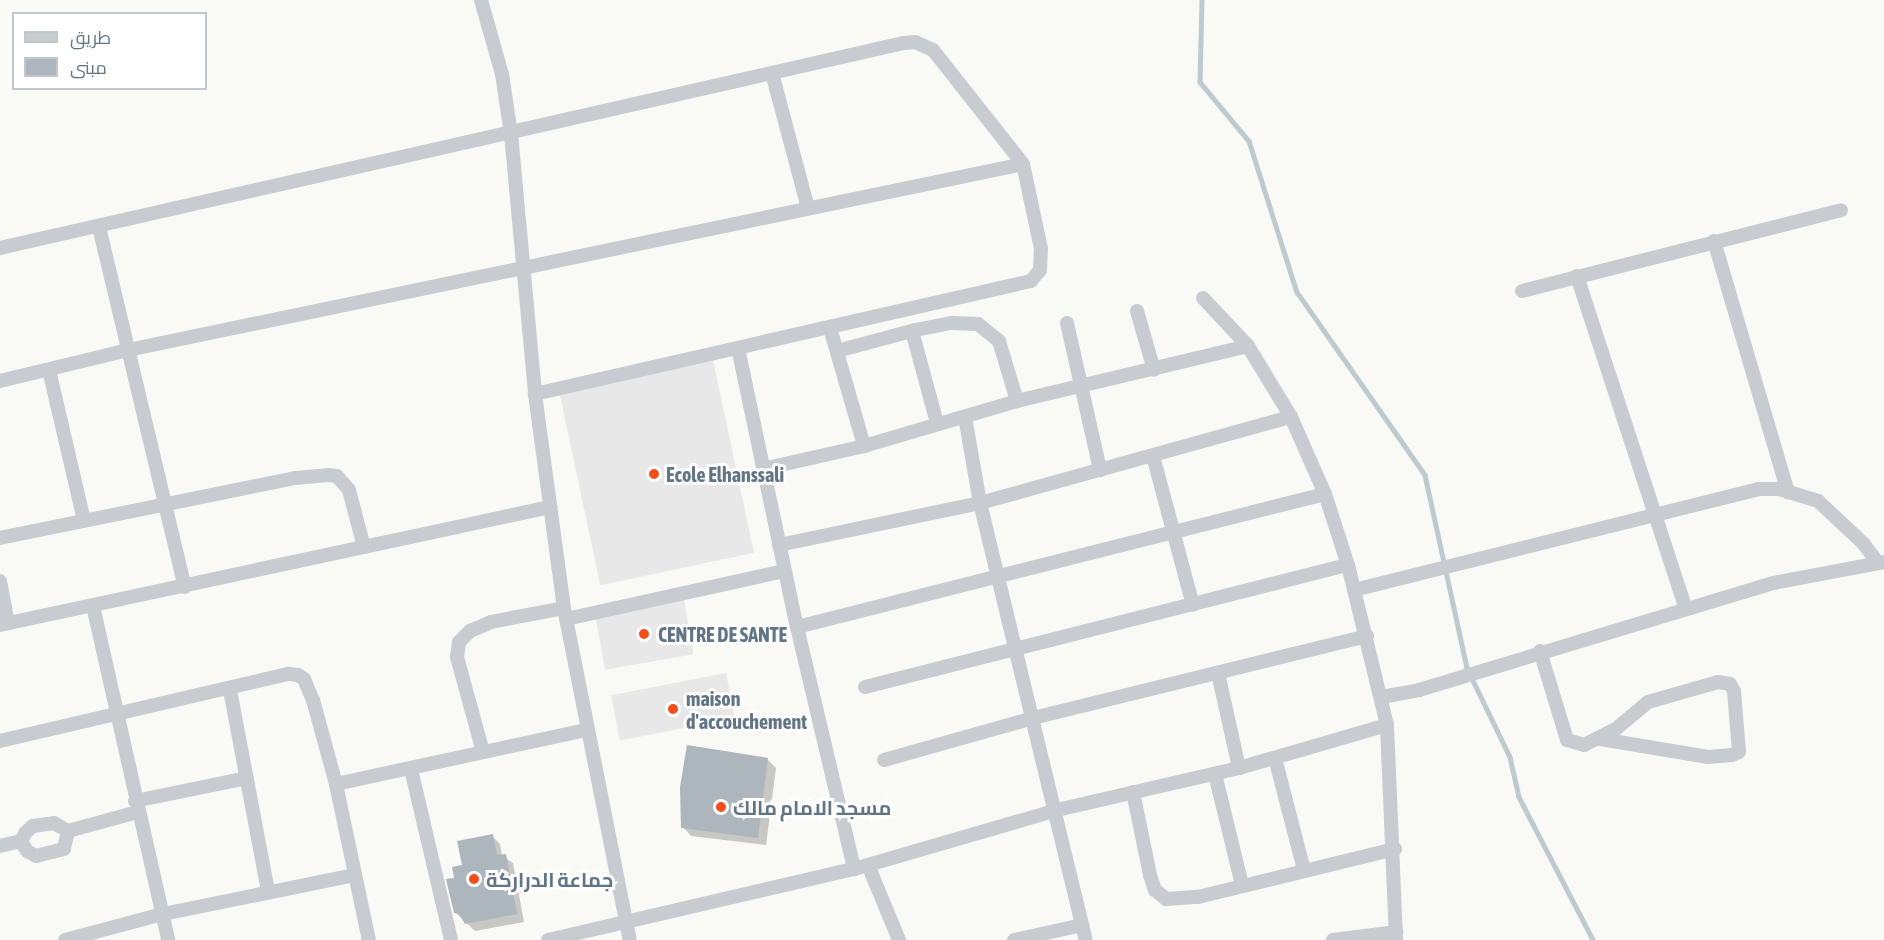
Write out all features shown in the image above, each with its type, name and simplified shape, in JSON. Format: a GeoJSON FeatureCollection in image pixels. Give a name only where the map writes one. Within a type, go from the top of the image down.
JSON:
{"type":"FeatureCollection","features":[{"type":"Feature","properties":{"kind":"street"},"geometry":{"type":"LineString","coordinates":[[481,0],[502,74],[511,134],[535,394],[565,614],[586,730],[630,940]]}},
{"type":"Feature","properties":{"kind":"street"},"geometry":{"type":"LineString","coordinates":[[0,248],[511,134],[890,45],[925,45],[944,63],[1023,164],[1041,249],[1037,276],[1022,284],[535,394]]}},
{"type":"Feature","properties":{"kind":"street"},"geometry":{"type":"LineString","coordinates":[[772,73],[808,208]]}},
{"type":"Feature","properties":{"kind":"street"},"geometry":{"type":"LineString","coordinates":[[0,381],[128,350],[1023,164]]}},
{"type":"Feature","properties":{"kind":"street"},"geometry":{"type":"LineString","coordinates":[[1522,291],[1840,210]]}},
{"type":"Feature","properties":{"kind":"street"},"geometry":{"type":"LineString","coordinates":[[99,227],[185,587]]}},
{"type":"Feature","properties":{"kind":"street"},"geometry":{"type":"LineString","coordinates":[[1714,241],[1788,492]]}},
{"type":"Feature","properties":{"kind":"street"},"geometry":{"type":"LineString","coordinates":[[1577,276],[1653,515],[1686,609]]}},
{"type":"Feature","properties":{"kind":"street"},"geometry":{"type":"LineString","coordinates":[[1203,298],[1248,346],[1291,417],[1325,494],[1348,565],[1387,725],[1395,849],[1396,936],[1333,940]]}},
{"type":"Feature","properties":{"kind":"street"},"geometry":{"type":"LineString","coordinates":[[1137,311],[1154,370]]}},
{"type":"Feature","properties":{"kind":"street"},"geometry":{"type":"LineString","coordinates":[[837,351],[952,323],[978,324],[990,330],[999,340],[1017,401]]}},
{"type":"Feature","properties":{"kind":"street"},"geometry":{"type":"LineString","coordinates":[[1067,323],[1100,470]]}},
{"type":"Feature","properties":{"kind":"street"},"geometry":{"type":"LineString","coordinates":[[830,328],[864,446]]}},
{"type":"Feature","properties":{"kind":"street"},"geometry":{"type":"LineString","coordinates":[[912,331],[937,423]]}},
{"type":"Feature","properties":{"kind":"street"},"geometry":{"type":"LineString","coordinates":[[763,469],[864,446],[1017,401],[1083,389],[1248,346]]}},
{"type":"Feature","properties":{"kind":"street"},"geometry":{"type":"LineString","coordinates":[[738,348],[797,627],[854,869]]}},
{"type":"Feature","properties":{"kind":"street"},"geometry":{"type":"LineString","coordinates":[[49,370],[84,520]]}},
{"type":"Feature","properties":{"kind":"street"},"geometry":{"type":"LineString","coordinates":[[965,417],[980,503],[1057,810],[1086,940]]}},
{"type":"Feature","properties":{"kind":"street"},"geometry":{"type":"LineString","coordinates":[[779,545],[980,503],[1291,417]]}},
{"type":"Feature","properties":{"kind":"street"},"geometry":{"type":"LineString","coordinates":[[1153,456],[1193,605]]}},
{"type":"Feature","properties":{"kind":"street"},"geometry":{"type":"LineString","coordinates":[[0,538],[295,478],[337,476],[349,490],[364,547]]}},
{"type":"Feature","properties":{"kind":"street"},"geometry":{"type":"LineString","coordinates":[[1354,590],[1759,489],[1788,492],[1818,501],[1881,563]]}},
{"type":"Feature","properties":{"kind":"street"},"geometry":{"type":"LineString","coordinates":[[797,627],[1325,494]]}},
{"type":"Feature","properties":{"kind":"street"},"geometry":{"type":"LineString","coordinates":[[0,581],[4,624],[550,507]]}},
{"type":"Feature","properties":{"kind":"street"},"geometry":{"type":"LineString","coordinates":[[1381,697],[1419,690],[1540,651],[1774,584],[1881,563]]}},
{"type":"Feature","properties":{"kind":"street"},"geometry":{"type":"LineString","coordinates":[[865,687],[1348,565]]}},
{"type":"Feature","properties":{"kind":"street"},"geometry":{"type":"LineString","coordinates":[[483,752],[457,657],[459,642],[470,631],[491,622],[565,614],[785,571]]}},
{"type":"Feature","properties":{"kind":"street"},"geometry":{"type":"LineString","coordinates":[[93,606],[136,806],[168,940]]}},
{"type":"Feature","properties":{"kind":"street"},"geometry":{"type":"LineString","coordinates":[[884,760],[1033,718],[1366,636]]}},
{"type":"Feature","properties":{"kind":"street"},"geometry":{"type":"LineString","coordinates":[[1540,651],[1567,740],[1584,745],[1600,739],[1648,702],[1718,682],[1730,684],[1734,691],[1739,752],[1732,756],[1708,757],[1600,739]]}},
{"type":"Feature","properties":{"kind":"street"},"geometry":{"type":"LineString","coordinates":[[1218,673],[1239,768]]}},
{"type":"Feature","properties":{"kind":"street"},"geometry":{"type":"LineString","coordinates":[[0,741],[117,713],[230,690],[289,674],[304,679],[336,784],[369,940]]}},
{"type":"Feature","properties":{"kind":"street"},"geometry":{"type":"LineString","coordinates":[[230,690],[268,892]]}},
{"type":"Feature","properties":{"kind":"street"},"geometry":{"type":"LineString","coordinates":[[548,940],[626,924],[854,869],[1057,810],[1239,768],[1387,725]]}},
{"type":"Feature","properties":{"kind":"street"},"geometry":{"type":"LineString","coordinates":[[336,784],[586,730]]}},
{"type":"Feature","properties":{"kind":"street"},"geometry":{"type":"LineString","coordinates":[[1275,758],[1304,870]]}},
{"type":"Feature","properties":{"kind":"street"},"geometry":{"type":"LineString","coordinates":[[411,769],[451,940]]}},
{"type":"Feature","properties":{"kind":"street"},"geometry":{"type":"LineString","coordinates":[[1215,774],[1242,885]]}},
{"type":"Feature","properties":{"kind":"street"},"geometry":{"type":"LineString","coordinates":[[0,846],[21,841],[33,826],[54,823],[68,831],[136,806],[248,778]]}},
{"type":"Feature","properties":{"kind":"street"},"geometry":{"type":"LineString","coordinates":[[1133,792],[1150,875],[1160,895],[1175,901],[1395,849]]}},
{"type":"Feature","properties":{"kind":"street"},"geometry":{"type":"LineString","coordinates":[[21,841],[36,855],[58,852],[66,845],[68,831]]}},
{"type":"Feature","properties":{"kind":"street"},"geometry":{"type":"LineString","coordinates":[[868,865],[899,940]]}},
{"type":"Feature","properties":{"kind":"street"},"geometry":{"type":"LineString","coordinates":[[65,940],[163,914],[354,875]]}},
{"type":"Feature","properties":{"kind":"street"},"geometry":{"type":"LineString","coordinates":[[1014,940],[1082,926]]}},
{"type":"Feature","properties":{"kind":"shaded area","name":"Ecole Elhanssali"},"geometry":{"type":"Polygon","coordinates":[[[713,360],[754,553],[600,585],[559,393],[713,360]]]}},
{"type":"Feature","properties":{"kind":"shaded area","name":"CENTRE DE SANTE"},"geometry":{"type":"Polygon","coordinates":[[[684,600],[694,654],[605,670],[595,616],[684,600]]]}},
{"type":"Feature","properties":{"kind":"shaded area","name":"maison d'accouchement"},"geometry":{"type":"Polygon","coordinates":[[[726,673],[735,718],[620,740],[611,695],[726,673]]]}},
{"type":"Feature","properties":{"kind":"building","name":"مسجد الامام مالك"},"geometry":{"type":"Polygon","coordinates":[[[687,745],[768,758],[758,838],[681,828],[680,787],[687,745]]]}},
{"type":"Feature","properties":{"kind":"building","name":"جماعة الدراركة"},"geometry":{"type":"Polygon","coordinates":[[[493,834],[497,855],[506,854],[517,914],[465,924],[459,914],[454,913],[446,879],[454,878],[452,867],[462,865],[457,841],[493,834]]]}},
{"type":"Feature","properties":{"kind":"waterway"},"geometry":{"type":"LineString","coordinates":[[1202,0],[1200,82],[1249,141],[1297,292],[1425,475],[1467,668],[1510,757],[1519,797],[1593,940]]}},
{"type":"Feature","properties":{"kind":"place","name":"Ecole Elhanssali"},"geometry":{"type":"Point","coordinates":[654,474]}},
{"type":"Feature","properties":{"kind":"place","name":"CENTRE DE SANTE"},"geometry":{"type":"Point","coordinates":[644,634]}},
{"type":"Feature","properties":{"kind":"place","name":"maison d'accouchement"},"geometry":{"type":"Point","coordinates":[673,709]}},
{"type":"Feature","properties":{"kind":"place","name":"مسجد الامام مالك"},"geometry":{"type":"Point","coordinates":[721,807]}},
{"type":"Feature","properties":{"kind":"place","name":"جماعة الدراركة"},"geometry":{"type":"Point","coordinates":[474,879]}}]}
